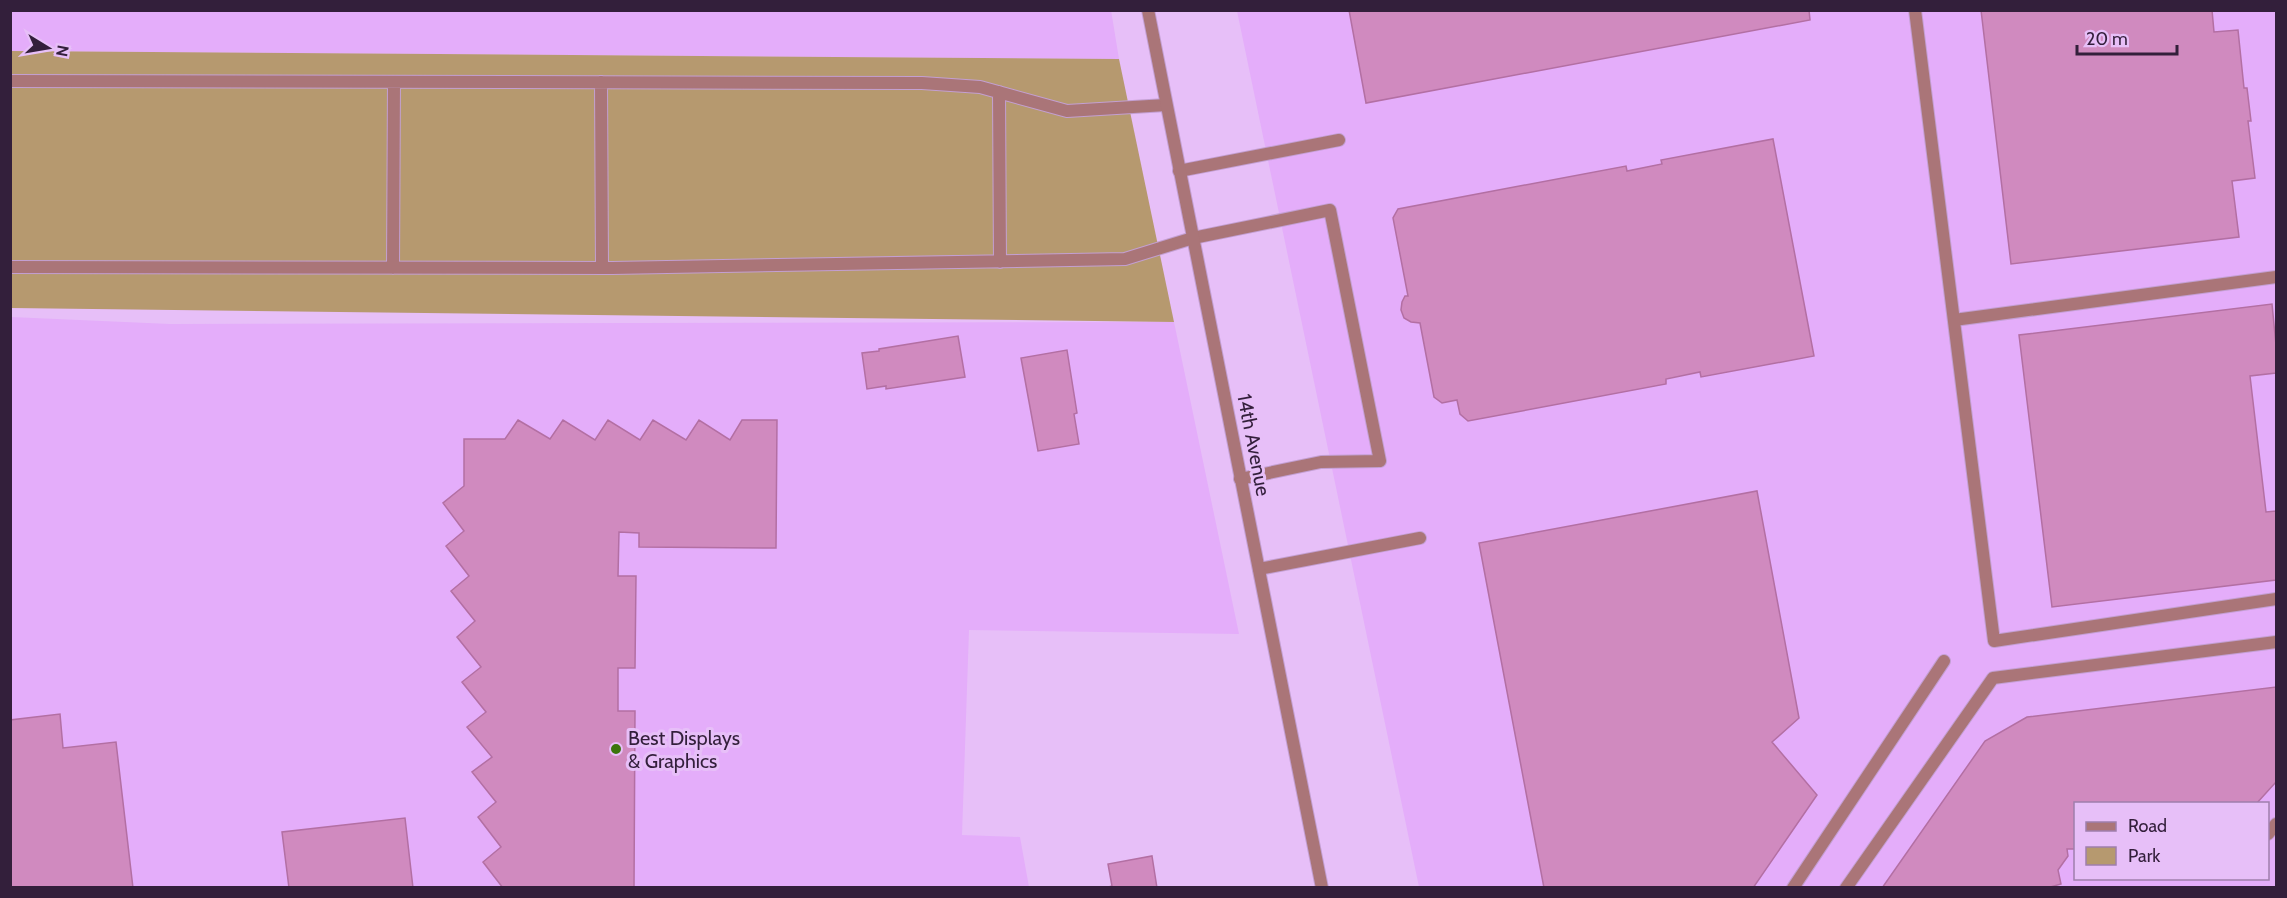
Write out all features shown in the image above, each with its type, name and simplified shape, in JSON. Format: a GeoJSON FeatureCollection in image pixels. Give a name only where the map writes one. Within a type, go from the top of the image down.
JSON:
{"type":"FeatureCollection","features":[{"type":"Feature","properties":{"kind":"street","name":"14th Avenue"},"geometry":{"type":"LineString","coordinates":[[1148,10],[1322,888]]}},
{"type":"Feature","properties":{"kind":"street"},"geometry":{"type":"LineString","coordinates":[[1915,10],[1994,641],[2277,599]]}},
{"type":"Feature","properties":{"kind":"street"},"geometry":{"type":"LineString","coordinates":[[10,81],[922,83],[980,87],[1067,111],[1166,105]]}},
{"type":"Feature","properties":{"kind":"street"},"geometry":{"type":"LineString","coordinates":[[393,268],[394,82]]}},
{"type":"Feature","properties":{"kind":"street"},"geometry":{"type":"LineString","coordinates":[[601,82],[602,268]]}},
{"type":"Feature","properties":{"kind":"street"},"geometry":{"type":"LineString","coordinates":[[999,92],[1000,262]]}},
{"type":"Feature","properties":{"kind":"street"},"geometry":{"type":"LineString","coordinates":[[1179,171],[1339,140]]}},
{"type":"Feature","properties":{"kind":"street"},"geometry":{"type":"LineString","coordinates":[[10,267],[602,268],[1125,259],[1193,238],[1330,210],[1380,461],[1321,462],[1240,479]]}},
{"type":"Feature","properties":{"kind":"street"},"geometry":{"type":"LineString","coordinates":[[1954,320],[2277,277]]}},
{"type":"Feature","properties":{"kind":"street"},"geometry":{"type":"LineString","coordinates":[[1259,569],[1420,538]]}},
{"type":"Feature","properties":{"kind":"street"},"geometry":{"type":"LineString","coordinates":[[1846,888],[1993,678],[2277,642]]}},
{"type":"Feature","properties":{"kind":"street"},"geometry":{"type":"LineString","coordinates":[[1793,888],[1944,662]]}},
{"type":"Feature","properties":{"kind":"shaded area"},"geometry":{"type":"Polygon","coordinates":[[[11,10],[1111,10],[1119,59],[11,51],[11,10]]]}},
{"type":"Feature","properties":{"kind":"shaded area"},"geometry":{"type":"Polygon","coordinates":[[[1237,11],[2276,11],[2276,887],[1419,887],[1237,11]]]}},
{"type":"Feature","properties":{"kind":"shaded area"},"geometry":{"type":"Polygon","coordinates":[[[11,317],[170,324],[1174,322],[1239,634],[969,630],[962,835],[1020,837],[1029,887],[11,888],[11,317]]]}},
{"type":"Feature","properties":{"kind":"green space"},"geometry":{"type":"Polygon","coordinates":[[[11,51],[1119,59],[1174,322],[11,308],[11,51]]]}},
{"type":"Feature","properties":{"kind":"building"},"geometry":{"type":"Polygon","coordinates":[[[1349,10],[1809,10],[1810,20],[1366,103],[1349,10]]]}},
{"type":"Feature","properties":{"kind":"building"},"geometry":{"type":"Polygon","coordinates":[[[1981,10],[2212,10],[2214,32],[2238,30],[2244,88],[2247,88],[2251,121],[2248,121],[2255,178],[2232,181],[2239,237],[2011,264],[1981,10]]]}},
{"type":"Feature","properties":{"kind":"building"},"geometry":{"type":"Polygon","coordinates":[[[1773,139],[1814,356],[1701,377],[1700,372],[1666,379],[1666,384],[1468,421],[1460,414],[1457,400],[1442,403],[1434,397],[1420,323],[1404,318],[1401,310],[1405,296],[1408,296],[1393,218],[1398,209],[1626,166],[1627,171],[1662,164],[1661,160],[1773,139]]]}},
{"type":"Feature","properties":{"kind":"building"},"geometry":{"type":"Polygon","coordinates":[[[2272,304],[2276,373],[2250,376],[2266,512],[2276,511],[2276,580],[2052,607],[2019,335],[2272,304]]]}},
{"type":"Feature","properties":{"kind":"building"},"geometry":{"type":"Polygon","coordinates":[[[958,336],[965,377],[886,389],[886,386],[867,389],[862,353],[958,336]]]}},
{"type":"Feature","properties":{"kind":"building"},"geometry":{"type":"Polygon","coordinates":[[[1067,350],[1077,413],[1074,414],[1079,444],[1038,451],[1021,358],[1067,350]]]}},
{"type":"Feature","properties":{"kind":"building"},"geometry":{"type":"Polygon","coordinates":[[[518,420],[550,439],[563,420],[595,440],[608,420],[640,440],[653,420],[686,440],[699,420],[730,440],[742,420],[777,420],[776,548],[639,547],[639,533],[619,532],[618,576],[636,576],[635,668],[618,668],[618,711],[635,711],[634,888],[503,888],[483,862],[501,847],[478,817],[496,802],[472,772],[492,757],[467,727],[486,712],[462,682],[481,667],[457,637],[475,621],[451,591],[469,576],[446,546],[464,531],[443,503],[464,486],[464,439],[505,439],[518,420]]]}},
{"type":"Feature","properties":{"kind":"building"},"geometry":{"type":"Polygon","coordinates":[[[1757,491],[1799,718],[1772,742],[1817,795],[1753,888],[1544,888],[1479,543],[1757,491]]]}},
{"type":"Feature","properties":{"kind":"building"},"geometry":{"type":"Polygon","coordinates":[[[2276,687],[2276,782],[2258,802],[2074,802],[2074,849],[2067,849],[2068,856],[2058,870],[2061,884],[2047,888],[1882,888],[1985,741],[2027,717],[2276,687]]]}},
{"type":"Feature","properties":{"kind":"building"},"geometry":{"type":"Polygon","coordinates":[[[60,714],[63,748],[116,742],[133,888],[10,888],[10,720],[60,714]]]}},
{"type":"Feature","properties":{"kind":"building"},"geometry":{"type":"Polygon","coordinates":[[[405,818],[413,888],[289,888],[282,832],[405,818]]]}},
{"type":"Feature","properties":{"kind":"building"},"geometry":{"type":"Polygon","coordinates":[[[1152,856],[1157,888],[1105,888],[1112,886],[1108,864],[1152,856]]]}},
{"type":"Feature","properties":{"kind":"place","name":"Best Displays & Graphics"},"geometry":{"type":"Point","coordinates":[616,749]}}]}
